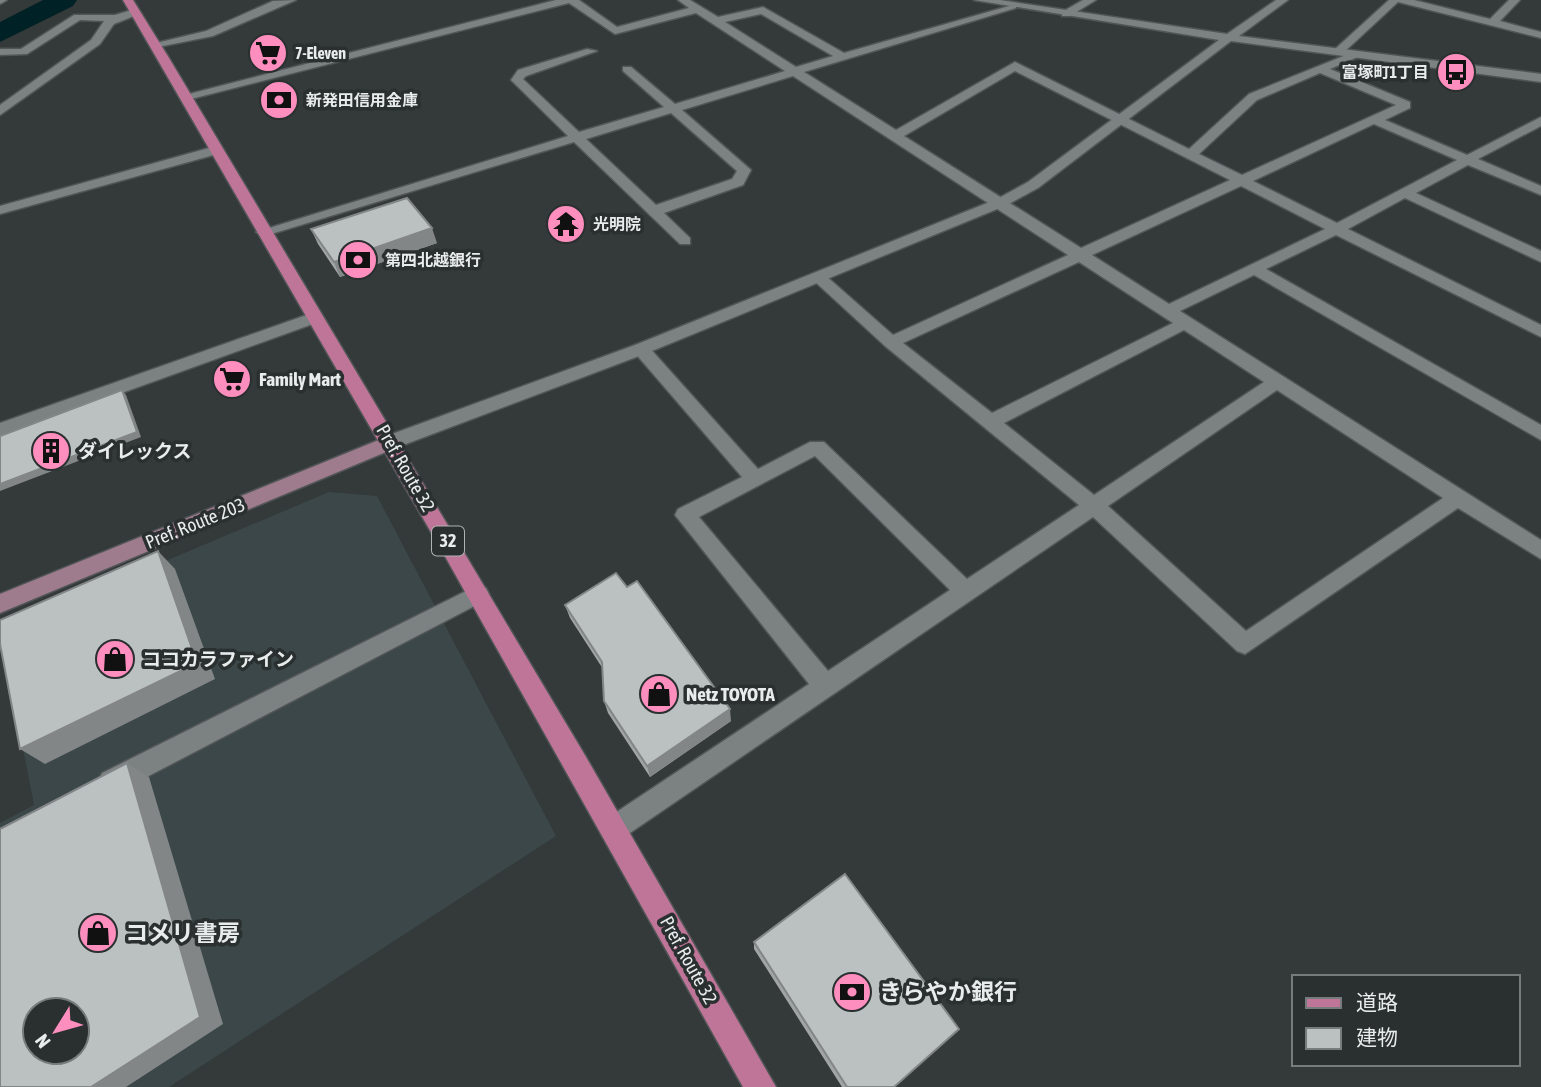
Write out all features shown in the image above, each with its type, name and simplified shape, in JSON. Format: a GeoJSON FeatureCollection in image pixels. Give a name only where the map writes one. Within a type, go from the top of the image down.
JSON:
{"type":"FeatureCollection","features":[{"type":"Feature","properties":{"kind":"main road","name":"Pref. Route 32"},"geometry":{"type":"LineString","coordinates":[[126,10],[158,44],[263,232],[391,442],[615,828],[760,1087]]}},
{"type":"Feature","properties":{"kind":"main road","name":"Pref. Route 203"},"geometry":{"type":"LineString","coordinates":[[0,604],[391,442]]}},
{"type":"Feature","properties":{"kind":"street"},"geometry":{"type":"LineString","coordinates":[[158,44],[209,34],[277,3],[291,0]]}},
{"type":"Feature","properties":{"kind":"street"},"geometry":{"type":"LineString","coordinates":[[187,96],[570,0],[615,31],[698,9]]}},
{"type":"Feature","properties":{"kind":"street"},"geometry":{"type":"LineString","coordinates":[[683,0],[1002,202],[1168,312],[1541,551]]}},
{"type":"Feature","properties":{"kind":"street"},"geometry":{"type":"LineString","coordinates":[[979,0],[1230,38],[1541,78]]}},
{"type":"Feature","properties":{"kind":"street"},"geometry":{"type":"LineString","coordinates":[[1066,14],[1091,0]]}},
{"type":"Feature","properties":{"kind":"street"},"geometry":{"type":"LineString","coordinates":[[391,442],[641,349],[1002,202],[1033,185],[1120,117],[1283,0]]}},
{"type":"Feature","properties":{"kind":"street"},"geometry":{"type":"LineString","coordinates":[[1338,52],[1395,0]]}},
{"type":"Feature","properties":{"kind":"street"},"geometry":{"type":"LineString","coordinates":[[1492,23],[1515,0]]}},
{"type":"Feature","properties":{"kind":"street"},"geometry":{"type":"LineString","coordinates":[[1409,1],[1541,35]]}},
{"type":"Feature","properties":{"kind":"street"},"geometry":{"type":"LineString","coordinates":[[263,232],[1012,6]]}},
{"type":"Feature","properties":{"kind":"street"},"geometry":{"type":"LineString","coordinates":[[0,52],[23,52],[78,17],[126,10]]}},
{"type":"Feature","properties":{"kind":"street"},"geometry":{"type":"LineString","coordinates":[[0,111],[96,42],[99,30],[126,10]]}},
{"type":"Feature","properties":{"kind":"street"},"geometry":{"type":"LineString","coordinates":[[716,21],[763,10],[843,57]]}},
{"type":"Feature","properties":{"kind":"street"},"geometry":{"type":"LineString","coordinates":[[591,51],[522,73],[517,80],[685,241]]}},
{"type":"Feature","properties":{"kind":"street"},"geometry":{"type":"LineString","coordinates":[[1192,153],[1253,97],[1356,54]]}},
{"type":"Feature","properties":{"kind":"street"},"geometry":{"type":"LineString","coordinates":[[897,135],[1015,66],[1192,153],[1541,332]]}},
{"type":"Feature","properties":{"kind":"street"},"geometry":{"type":"LineString","coordinates":[[627,69],[670,109],[744,170],[738,182],[653,211]]}},
{"type":"Feature","properties":{"kind":"street"},"geometry":{"type":"LineString","coordinates":[[891,342],[1406,105],[1320,69]]}},
{"type":"Feature","properties":{"kind":"street"},"geometry":{"type":"LineString","coordinates":[[1375,120],[1541,191]]}},
{"type":"Feature","properties":{"kind":"street"},"geometry":{"type":"LineString","coordinates":[[1168,312],[1338,228],[1541,121]]}},
{"type":"Feature","properties":{"kind":"street"},"geometry":{"type":"LineString","coordinates":[[0,210],[216,150]]}},
{"type":"Feature","properties":{"kind":"street"},"geometry":{"type":"LineString","coordinates":[[1405,193],[1541,257]]}},
{"type":"Feature","properties":{"kind":"street"},"geometry":{"type":"LineString","coordinates":[[1254,269],[1541,433]]}},
{"type":"Feature","properties":{"kind":"street"},"geometry":{"type":"LineString","coordinates":[[819,278],[891,342],[1094,506],[1245,644],[1458,498]]}},
{"type":"Feature","properties":{"kind":"street"},"geometry":{"type":"LineString","coordinates":[[0,430],[315,317]]}},
{"type":"Feature","properties":{"kind":"street"},"geometry":{"type":"LineString","coordinates":[[990,422],[1185,323]]}},
{"type":"Feature","properties":{"kind":"street"},"geometry":{"type":"LineString","coordinates":[[641,349],[755,479]]}},
{"type":"Feature","properties":{"kind":"street"},"geometry":{"type":"LineString","coordinates":[[615,828],[1278,382]]}},
{"type":"Feature","properties":{"kind":"street"},"geometry":{"type":"LineString","coordinates":[[826,687],[685,514],[817,447],[966,592]]}},
{"type":"Feature","properties":{"kind":"street"},"geometry":{"type":"LineString","coordinates":[[85,795],[478,594]]}},
{"type":"Feature","properties":{"kind":"shaded area"},"geometry":{"type":"Polygon","coordinates":[[[329,492],[377,496],[556,836],[169,1087],[0,1087],[0,823],[34,805],[0,631],[329,492]]]}},
{"type":"Feature","properties":{"kind":"building"},"geometry":{"type":"Polygon","coordinates":[[[407,198],[432,228],[334,262],[311,229],[407,198]]]}},
{"type":"Feature","properties":{"kind":"building","name":"ダイレックス"},"geometry":{"type":"Polygon","coordinates":[[[122,390],[137,432],[0,484],[0,436],[122,390]]]}},
{"type":"Feature","properties":{"kind":"building","name":"ココカラファイン"},"geometry":{"type":"Polygon","coordinates":[[[158,551],[197,663],[20,749],[0,644],[0,620],[158,551]]]}},
{"type":"Feature","properties":{"kind":"building","name":"Netz TOYOTA"},"geometry":{"type":"Polygon","coordinates":[[[616,573],[627,587],[637,581],[730,709],[647,766],[604,701],[602,662],[565,605],[616,573]]]}},
{"type":"Feature","properties":{"kind":"building","name":"コメリ書房"},"geometry":{"type":"Polygon","coordinates":[[[127,763],[200,1017],[91,1087],[0,1087],[0,829],[127,763]]]}},
{"type":"Feature","properties":{"kind":"building","name":"きらやか銀行"},"geometry":{"type":"Polygon","coordinates":[[[845,874],[959,1029],[894,1087],[847,1087],[754,942],[845,874]]]}},
{"type":"Feature","properties":{"kind":"waterway"},"geometry":{"type":"LineString","coordinates":[[0,33],[64,0]]}},
{"type":"Feature","properties":{"kind":"place","name":"7-Eleven"},"geometry":{"type":"Point","coordinates":[268,53]}},
{"type":"Feature","properties":{"kind":"place","name":"富塚町1丁目"},"geometry":{"type":"Point","coordinates":[1456,72]}},
{"type":"Feature","properties":{"kind":"place","name":"新発田信用金庫"},"geometry":{"type":"Point","coordinates":[279,100]}},
{"type":"Feature","properties":{"kind":"place","name":"光明院"},"geometry":{"type":"Point","coordinates":[566,224]}},
{"type":"Feature","properties":{"kind":"place","name":"第四北越銀行"},"geometry":{"type":"Point","coordinates":[358,260]}},
{"type":"Feature","properties":{"kind":"place","name":"Family Mart"},"geometry":{"type":"Point","coordinates":[232,379]}},
{"type":"Feature","properties":{"kind":"place","name":"ダイレックス"},"geometry":{"type":"Point","coordinates":[51,451]}},
{"type":"Feature","properties":{"kind":"place","name":"ココカラファイン"},"geometry":{"type":"Point","coordinates":[115,659]}},
{"type":"Feature","properties":{"kind":"place","name":"Netz TOYOTA"},"geometry":{"type":"Point","coordinates":[659,694]}},
{"type":"Feature","properties":{"kind":"place","name":"コメリ書房"},"geometry":{"type":"Point","coordinates":[98,933]}},
{"type":"Feature","properties":{"kind":"place","name":"きらやか銀行"},"geometry":{"type":"Point","coordinates":[852,992]}}]}
